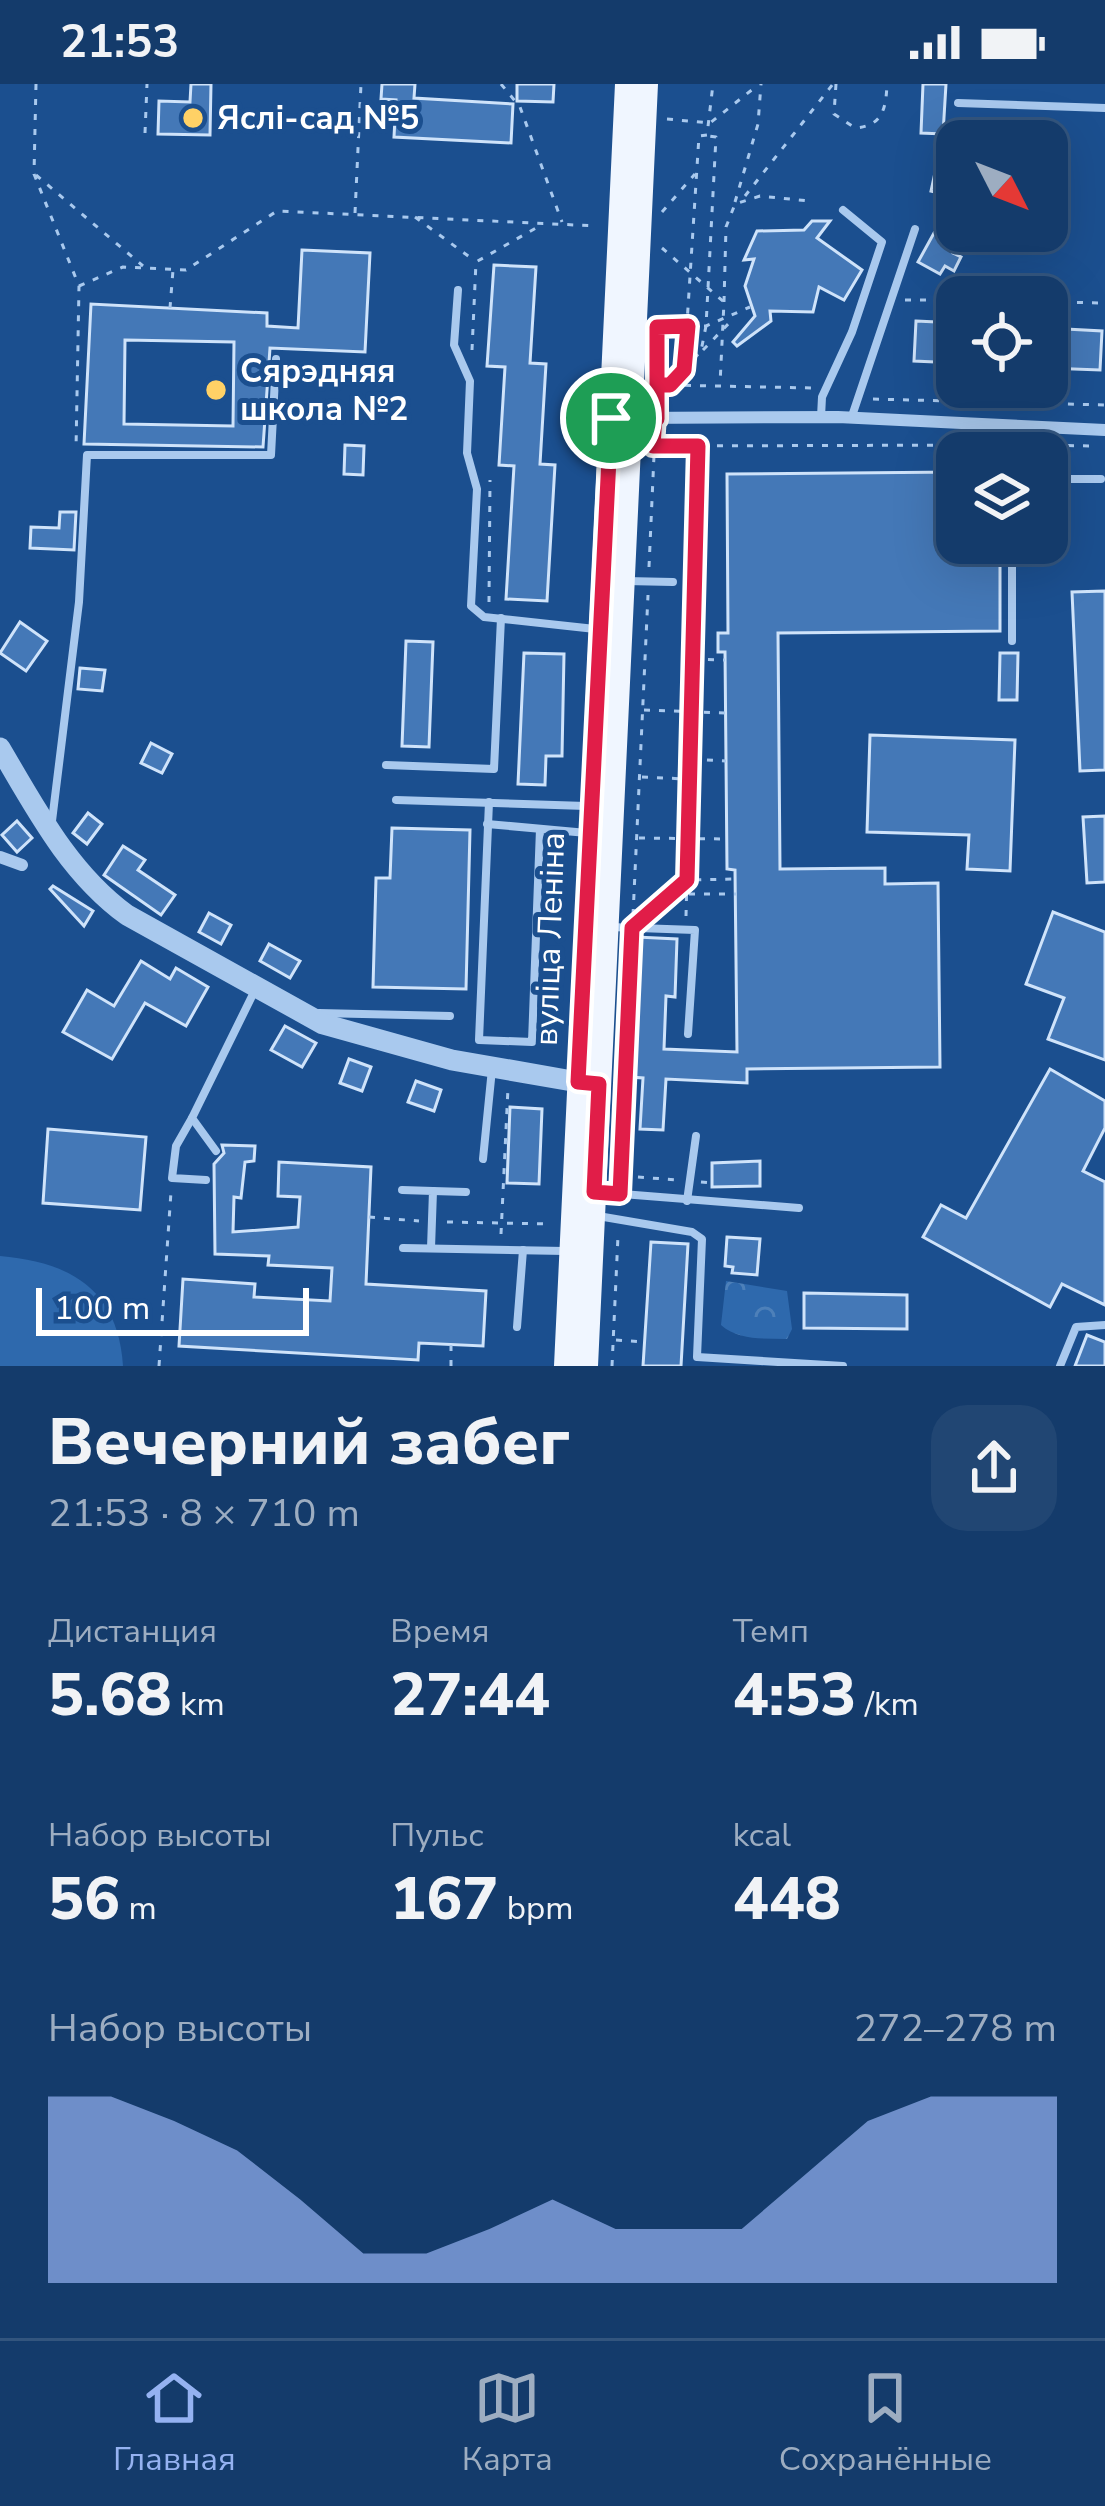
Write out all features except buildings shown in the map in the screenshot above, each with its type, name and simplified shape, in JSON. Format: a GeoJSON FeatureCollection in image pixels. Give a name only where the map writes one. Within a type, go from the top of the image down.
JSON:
{"type":"FeatureCollection","features":[{"type":"Feature","properties":{"kind":"main road","name":"вуліца Леніна"},"geometry":{"type":"LineString","coordinates":[[586,1366],[578,1211],[609,630],[624,581],[621,418],[627,84]]}},
{"type":"Feature","properties":{"kind":"main road","name":"вуліца Леніна"},"geometry":{"type":"LineString","coordinates":[[621,418],[646,84]]}},
{"type":"Feature","properties":{"kind":"main road","name":"вуліца Леніна"},"geometry":{"type":"LineString","coordinates":[[595,926],[587,833],[600,807]]}},
{"type":"Feature","properties":{"kind":"main road","name":"вуліца Леніна"},"geometry":{"type":"LineString","coordinates":[[566,1366],[581,1252]]}},
{"type":"Feature","properties":{"kind":"street"},"geometry":{"type":"LineString","coordinates":[[621,418],[821,417],[1105,430]]}},
{"type":"Feature","properties":{"kind":"street"},"geometry":{"type":"LineString","coordinates":[[0,748],[46,827],[99,895],[256,987],[323,1024],[492,1067],[588,1083]]}},
{"type":"Feature","properties":{"kind":"street"},"geometry":{"type":"LineString","coordinates":[[0,857],[22,865]]}},
{"type":"Feature","properties":{"kind":"lane"},"geometry":{"type":"LineString","coordinates":[[958,103],[1105,108]]}},
{"type":"Feature","properties":{"kind":"lane"},"geometry":{"type":"LineString","coordinates":[[821,417],[822,397],[882,242],[843,210]]}},
{"type":"Feature","properties":{"kind":"lane"},"geometry":{"type":"LineString","coordinates":[[851,418],[915,229]]}},
{"type":"Feature","properties":{"kind":"lane"},"geometry":{"type":"LineString","coordinates":[[458,290],[454,346],[470,381],[467,453],[477,488],[471,606],[489,617],[609,630]]}},
{"type":"Feature","properties":{"kind":"lane"},"geometry":{"type":"LineString","coordinates":[[46,827],[57,803],[77,625],[87,455],[272,455],[275,359]]}},
{"type":"Feature","properties":{"kind":"lane"},"geometry":{"type":"LineString","coordinates":[[1012,427],[1012,432]]}},
{"type":"Feature","properties":{"kind":"lane"},"geometry":{"type":"LineString","coordinates":[[1068,479],[1101,479]]}},
{"type":"Feature","properties":{"kind":"lane"},"geometry":{"type":"LineString","coordinates":[[1012,564],[1012,641]]}},
{"type":"Feature","properties":{"kind":"lane"},"geometry":{"type":"LineString","coordinates":[[624,581],[673,582]]}},
{"type":"Feature","properties":{"kind":"lane"},"geometry":{"type":"LineString","coordinates":[[386,765],[494,769],[501,618]]}},
{"type":"Feature","properties":{"kind":"lane"},"geometry":{"type":"LineString","coordinates":[[396,800],[600,807]]}},
{"type":"Feature","properties":{"kind":"lane"},"geometry":{"type":"LineString","coordinates":[[489,802],[479,1040],[532,1042],[539,829]]}},
{"type":"Feature","properties":{"kind":"lane"},"geometry":{"type":"LineString","coordinates":[[487,824],[587,833]]}},
{"type":"Feature","properties":{"kind":"lane"},"geometry":{"type":"LineString","coordinates":[[595,926],[695,931],[688,1034]]}},
{"type":"Feature","properties":{"kind":"lane"},"geometry":{"type":"LineString","coordinates":[[206,1180],[172,1178],[176,1146],[256,987]]}},
{"type":"Feature","properties":{"kind":"lane"},"geometry":{"type":"LineString","coordinates":[[305,1014],[450,1016]]}},
{"type":"Feature","properties":{"kind":"lane"},"geometry":{"type":"LineString","coordinates":[[483,1159],[492,1067]]}},
{"type":"Feature","properties":{"kind":"lane"},"geometry":{"type":"LineString","coordinates":[[192,1118],[216,1151]]}},
{"type":"Feature","properties":{"kind":"lane"},"geometry":{"type":"LineString","coordinates":[[687,1201],[696,1136]]}},
{"type":"Feature","properties":{"kind":"lane"},"geometry":{"type":"LineString","coordinates":[[402,1190],[466,1192]]}},
{"type":"Feature","properties":{"kind":"lane"},"geometry":{"type":"LineString","coordinates":[[431,1248],[433,1191]]}},
{"type":"Feature","properties":{"kind":"lane"},"geometry":{"type":"LineString","coordinates":[[578,1211],[620,1194],[799,1208]]}},
{"type":"Feature","properties":{"kind":"lane"},"geometry":{"type":"LineString","coordinates":[[578,1211],[692,1232],[702,1239],[696,1361],[842,1366]]}},
{"type":"Feature","properties":{"kind":"lane"},"geometry":{"type":"LineString","coordinates":[[404,1248],[581,1252]]}},
{"type":"Feature","properties":{"kind":"lane"},"geometry":{"type":"LineString","coordinates":[[517,1327],[523,1250]]}},
{"type":"Feature","properties":{"kind":"lane"},"geometry":{"type":"LineString","coordinates":[[1060,1366],[1076,1327],[1105,1325]]}},
{"type":"Feature","properties":{"kind":"path"},"geometry":{"type":"LineString","coordinates":[[36,84],[34,174],[79,286],[72,447],[87,455]]}},
{"type":"Feature","properties":{"kind":"path"},"geometry":{"type":"LineString","coordinates":[[145,133],[147,84]]}},
{"type":"Feature","properties":{"kind":"path"},"geometry":{"type":"LineString","coordinates":[[355,213],[362,84]]}},
{"type":"Feature","properties":{"kind":"path"},"geometry":{"type":"LineString","coordinates":[[501,84],[520,107],[562,224]]}},
{"type":"Feature","properties":{"kind":"path"},"geometry":{"type":"LineString","coordinates":[[707,136],[712,84]]}},
{"type":"Feature","properties":{"kind":"path"},"geometry":{"type":"LineString","coordinates":[[665,119],[710,123],[760,84]]}},
{"type":"Feature","properties":{"kind":"path"},"geometry":{"type":"LineString","coordinates":[[720,386],[726,227],[758,124],[760,84]]}},
{"type":"Feature","properties":{"kind":"path"},"geometry":{"type":"LineString","coordinates":[[735,204],[834,84]]}},
{"type":"Feature","properties":{"kind":"path"},"geometry":{"type":"LineString","coordinates":[[834,84],[834,114],[855,128],[877,121],[885,110],[887,84]]}},
{"type":"Feature","properties":{"kind":"path"},"geometry":{"type":"LineString","coordinates":[[684,370],[698,136],[707,136],[716,137],[701,351]]}},
{"type":"Feature","properties":{"kind":"path"},"geometry":{"type":"LineString","coordinates":[[34,174],[146,268]]}},
{"type":"Feature","properties":{"kind":"path"},"geometry":{"type":"LineString","coordinates":[[662,190],[661,214],[695,174]]}},
{"type":"Feature","properties":{"kind":"path"},"geometry":{"type":"LineString","coordinates":[[742,199],[809,201]]}},
{"type":"Feature","properties":{"kind":"path"},"geometry":{"type":"LineString","coordinates":[[79,286],[123,267],[186,270],[277,211],[599,226]]}},
{"type":"Feature","properties":{"kind":"path"},"geometry":{"type":"LineString","coordinates":[[414,216],[476,262]]}},
{"type":"Feature","properties":{"kind":"path"},"geometry":{"type":"LineString","coordinates":[[476,262],[544,223]]}},
{"type":"Feature","properties":{"kind":"path"},"geometry":{"type":"LineString","coordinates":[[658,265],[658,244],[724,302]]}},
{"type":"Feature","properties":{"kind":"path"},"geometry":{"type":"LineString","coordinates":[[471,362],[476,262]]}},
{"type":"Feature","properties":{"kind":"path"},"geometry":{"type":"LineString","coordinates":[[170,308],[173,270]]}},
{"type":"Feature","properties":{"kind":"path"},"geometry":{"type":"LineString","coordinates":[[898,316],[905,300],[936,300]]}},
{"type":"Feature","properties":{"kind":"path"},"geometry":{"type":"LineString","coordinates":[[1068,302],[1105,303]]}},
{"type":"Feature","properties":{"kind":"path"},"geometry":{"type":"LineString","coordinates":[[657,327],[706,326],[750,307]]}},
{"type":"Feature","properties":{"kind":"path"},"geometry":{"type":"LineString","coordinates":[[670,385],[739,312]]}},
{"type":"Feature","properties":{"kind":"path"},"geometry":{"type":"LineString","coordinates":[[620,1194],[643,710],[624,581],[657,419],[656,349]]}},
{"type":"Feature","properties":{"kind":"path"},"geometry":{"type":"LineString","coordinates":[[657,385],[814,388],[822,397]]}},
{"type":"Feature","properties":{"kind":"path"},"geometry":{"type":"LineString","coordinates":[[856,398],[1105,404]]}},
{"type":"Feature","properties":{"kind":"path"},"geometry":{"type":"LineString","coordinates":[[653,446],[936,448]]}},
{"type":"Feature","properties":{"kind":"path"},"geometry":{"type":"LineString","coordinates":[[686,930],[698,446]]}},
{"type":"Feature","properties":{"kind":"path"},"geometry":{"type":"LineString","coordinates":[[1068,448],[1105,447]]}},
{"type":"Feature","properties":{"kind":"path"},"geometry":{"type":"LineString","coordinates":[[487,474],[494,488],[489,617]]}},
{"type":"Feature","properties":{"kind":"path"},"geometry":{"type":"LineString","coordinates":[[693,659],[725,660]]}},
{"type":"Feature","properties":{"kind":"path"},"geometry":{"type":"LineString","coordinates":[[643,710],[726,713]]}},
{"type":"Feature","properties":{"kind":"path"},"geometry":{"type":"LineString","coordinates":[[690,759],[726,760]]}},
{"type":"Feature","properties":{"kind":"path"},"geometry":{"type":"LineString","coordinates":[[640,777],[689,779]]}},
{"type":"Feature","properties":{"kind":"path"},"geometry":{"type":"LineString","coordinates":[[637,838],[727,839]]}},
{"type":"Feature","properties":{"kind":"path"},"geometry":{"type":"LineString","coordinates":[[632,928],[687,880],[736,879]]}},
{"type":"Feature","properties":{"kind":"path"},"geometry":{"type":"LineString","coordinates":[[686,894],[736,894]]}},
{"type":"Feature","properties":{"kind":"path"},"geometry":{"type":"LineString","coordinates":[[501,1250],[508,1086]]}},
{"type":"Feature","properties":{"kind":"path"},"geometry":{"type":"LineString","coordinates":[[621,1176],[712,1183]]}},
{"type":"Feature","properties":{"kind":"path"},"geometry":{"type":"LineString","coordinates":[[159,1366],[172,1178]]}},
{"type":"Feature","properties":{"kind":"path"},"geometry":{"type":"LineString","coordinates":[[369,1217],[502,1223],[578,1211]]}},
{"type":"Feature","properties":{"kind":"path"},"geometry":{"type":"LineString","coordinates":[[612,1366],[618,1232],[636,1234]]}},
{"type":"Feature","properties":{"kind":"path"},"geometry":{"type":"LineString","coordinates":[[614,1340],[644,1342]]}},
{"type":"Feature","properties":{"kind":"path"},"geometry":{"type":"LineString","coordinates":[[451,1345],[451,1366]]}},
{"type":"Feature","properties":{"kind":"green space"},"geometry":{"type":"Polygon","coordinates":[[[0,1256],[48,1265],[86,1284],[112,1317],[123,1366],[0,1366],[0,1256]]]}},
{"type":"Feature","properties":{"kind":"green space"},"geometry":{"type":"Polygon","coordinates":[[[726,1281],[787,1291],[792,1329],[787,1339],[744,1336],[721,1325],[726,1281]]]}},
{"type":"Feature","properties":{"kind":"place","name":"Яслі-сад №5"},"geometry":{"type":"Point","coordinates":[193,118]}},
{"type":"Feature","properties":{"kind":"place","name":"Сярэдняя школа №2"},"geometry":{"type":"Point","coordinates":[216,390]}},
{"type":"Feature","properties":{"kind":"route"},"geometry":{"type":"LineString","coordinates":[[611,418],[588,806],[578,1082],[599,1084],[594,1192],[620,1194],[632,928],[687,880],[698,446],[653,446],[657,419],[657,385],[670,385],[684,370],[688,326],[657,327],[656,371],[657,419],[611,418]]}}]}
